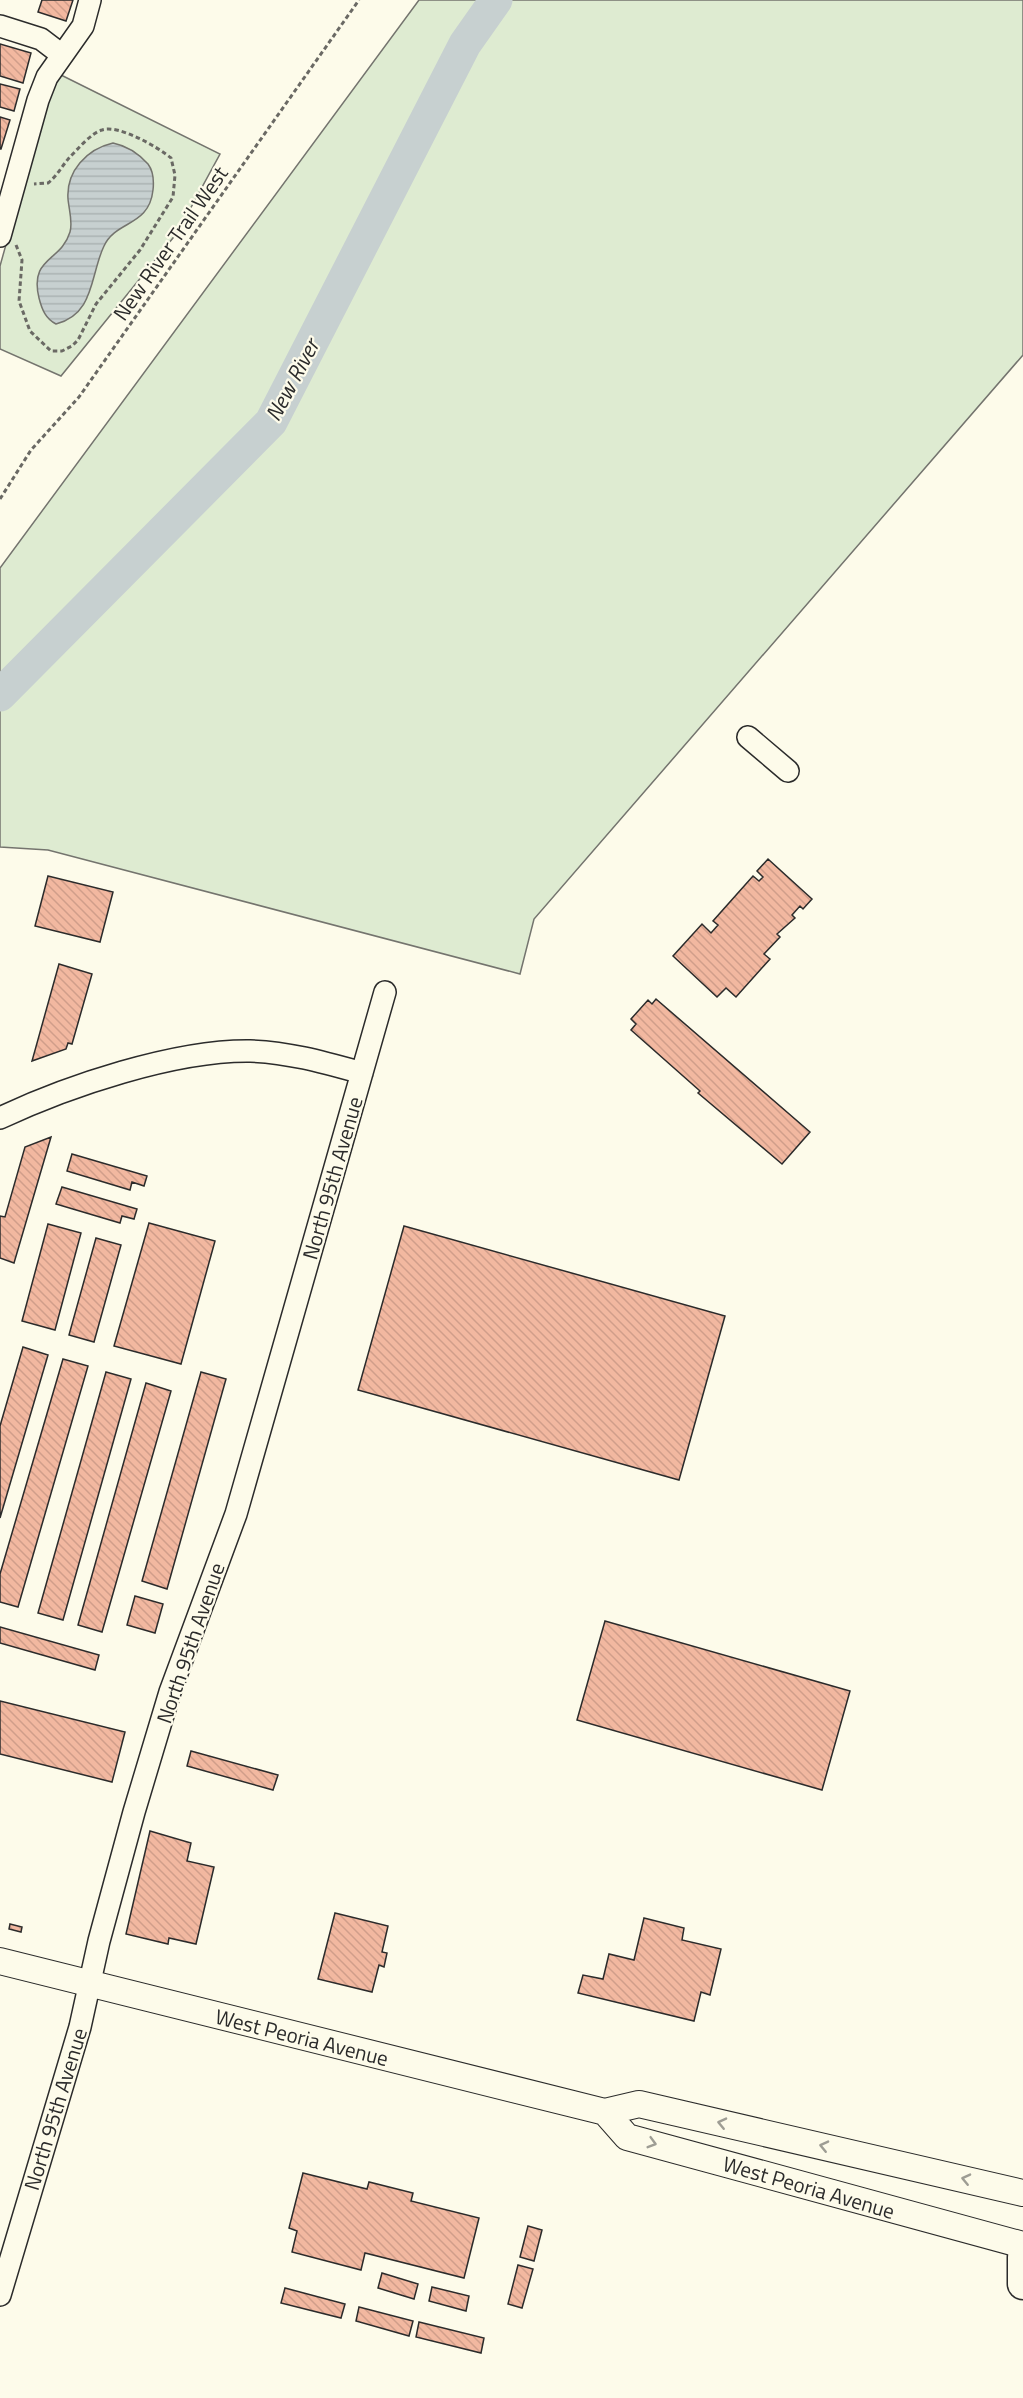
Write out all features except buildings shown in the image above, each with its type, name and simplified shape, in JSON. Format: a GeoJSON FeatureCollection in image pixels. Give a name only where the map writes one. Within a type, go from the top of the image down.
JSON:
{"type":"FeatureCollection","features":[{"type":"Feature","properties":{"kind":"highway"},"geometry":{"type":"LineString","coordinates":[[1023,2257],[1023,2284]]}},
{"type":"Feature","properties":{"kind":"main road","name":"West Peoria Avenue"},"geometry":{"type":"LineString","coordinates":[[0,1961],[605,2112],[639,2104],[1023,2193]]}},
{"type":"Feature","properties":{"kind":"main road","name":"West Peoria Avenue"},"geometry":{"type":"LineString","coordinates":[[605,2112],[627,2137],[1023,2245]]}},
{"type":"Feature","properties":{"kind":"street"},"geometry":{"type":"LineString","coordinates":[[0,234],[4,210],[16,180],[47,76],[83,26],[90,0]]}},
{"type":"Feature","properties":{"kind":"street"},"geometry":{"type":"LineString","coordinates":[[0,26],[41,39],[62,55]]}},
{"type":"Feature","properties":{"kind":"street"},"geometry":{"type":"LineString","coordinates":[[747,737],[788,771]]}},
{"type":"Feature","properties":{"kind":"street","name":"North 95th Avenue"},"geometry":{"type":"LineString","coordinates":[[0,2295],[7,2244],[80,2027],[134,1812],[170,1692],[239,1504],[386,992]]}},
{"type":"Feature","properties":{"kind":"street"},"geometry":{"type":"LineString","coordinates":[[0,1118],[166,1060],[211,1054],[250,1051],[282,1054],[362,1073]]}},
{"type":"Feature","properties":{"kind":"path","name":"New River Trail West"},"geometry":{"type":"LineString","coordinates":[[0,500],[31,450],[79,397],[359,0]]}},
{"type":"Feature","properties":{"kind":"path"},"geometry":{"type":"LineString","coordinates":[[0,234],[9,236],[19,249],[22,260],[19,301],[30,331],[44,347],[51,351],[62,351],[78,340],[96,304],[153,230],[173,197],[176,186],[171,158],[126,132],[110,129],[101,130],[94,135],[48,183],[33,184],[16,180]]}},
{"type":"Feature","properties":{"kind":"green space"},"geometry":{"type":"Polygon","coordinates":[[[419,0],[1023,0],[1023,355],[534,919],[520,974],[48,850],[0,847],[0,568],[419,0]]]}},
{"type":"Feature","properties":{"kind":"green space"},"geometry":{"type":"Polygon","coordinates":[[[61,75],[220,154],[177,233],[61,376],[0,349],[0,266],[48,94],[61,75]]]}},
{"type":"Feature","properties":{"kind":"shaded area"},"geometry":{"type":"Polygon","coordinates":[[[113,143],[132,150],[150,167],[153,190],[150,202],[139,217],[109,238],[104,246],[85,303],[69,319],[56,324],[47,317],[39,298],[38,275],[47,261],[66,242],[70,232],[68,189],[75,171],[80,163],[95,150],[113,143]]]}},
{"type":"Feature","properties":{"kind":"waterway","name":"New River"},"geometry":{"type":"LineString","coordinates":[[0,695],[271,422],[465,44],[496,0]]}}]}
